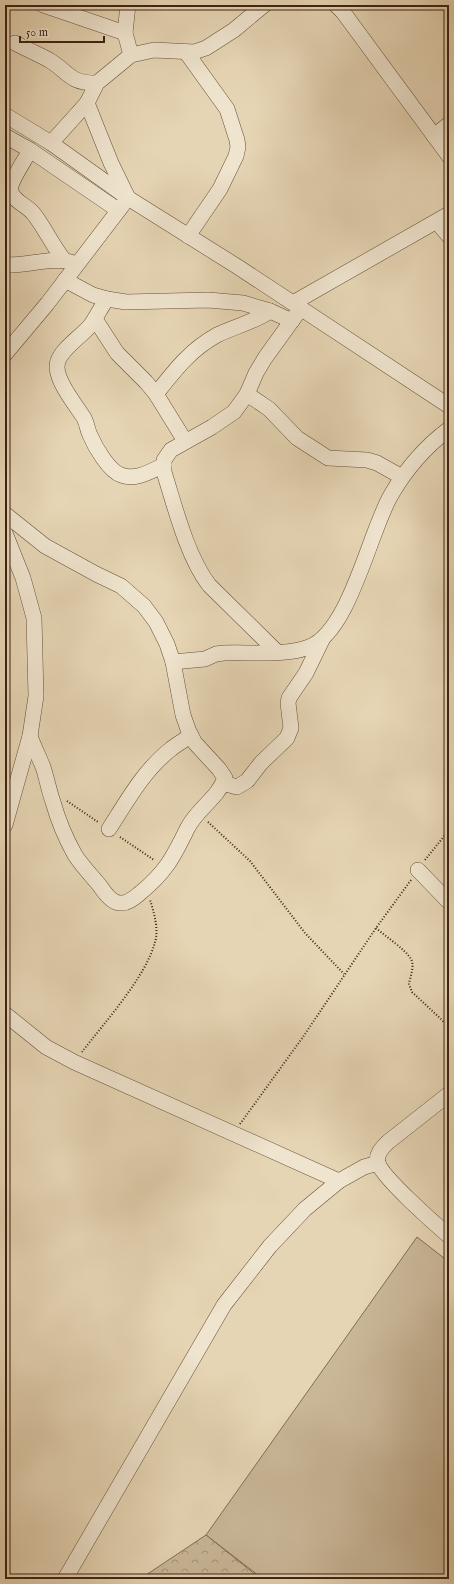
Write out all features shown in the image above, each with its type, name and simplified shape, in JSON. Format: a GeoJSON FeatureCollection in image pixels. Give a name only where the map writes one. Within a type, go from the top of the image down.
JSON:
{"type":"FeatureCollection","features":[{"type":"Feature","properties":{"kind":"street"},"geometry":{"type":"LineString","coordinates":[[43,5],[125,33]]}},
{"type":"Feature","properties":{"kind":"street"},"geometry":{"type":"LineString","coordinates":[[128,5],[125,33],[131,55]]}},
{"type":"Feature","properties":{"kind":"street"},"geometry":{"type":"LineString","coordinates":[[51,143],[87,103],[97,83],[131,55],[154,50],[194,52],[206,48],[234,30],[264,5]]}},
{"type":"Feature","properties":{"kind":"street"},"geometry":{"type":"LineString","coordinates":[[336,5],[343,12],[449,156]]}},
{"type":"Feature","properties":{"kind":"street"},"geometry":{"type":"LineString","coordinates":[[15,44],[50,61],[79,82],[86,84],[97,83]]}},
{"type":"Feature","properties":{"kind":"street"},"geometry":{"type":"LineString","coordinates":[[186,52],[227,109],[238,147],[236,156],[220,189],[188,236]]}},
{"type":"Feature","properties":{"kind":"street"},"geometry":{"type":"LineString","coordinates":[[87,103],[111,163],[128,198]]}},
{"type":"Feature","properties":{"kind":"street"},"geometry":{"type":"LineString","coordinates":[[5,115],[51,143],[128,198],[297,306],[449,406]]}},
{"type":"Feature","properties":{"kind":"street"},"geometry":{"type":"LineString","coordinates":[[434,136],[449,124]]}},
{"type":"Feature","properties":{"kind":"street"},"geometry":{"type":"LineString","coordinates":[[5,136],[30,150],[118,210]]}},
{"type":"Feature","properties":{"kind":"street"},"geometry":{"type":"LineString","coordinates":[[30,150],[13,179],[11,192],[15,198],[34,214],[54,247],[71,262]]}},
{"type":"Feature","properties":{"kind":"street"},"geometry":{"type":"LineString","coordinates":[[5,354],[65,280],[71,262],[128,198]]}},
{"type":"Feature","properties":{"kind":"street"},"geometry":{"type":"LineString","coordinates":[[277,652],[209,584],[200,572],[176,510],[164,472],[164,460],[171,450],[212,427],[234,412],[247,394],[256,373],[265,358],[292,321],[297,306],[443,218],[449,236]]}},
{"type":"Feature","properties":{"kind":"street"},"geometry":{"type":"LineString","coordinates":[[5,265],[71,262]]}},
{"type":"Feature","properties":{"kind":"street"},"geometry":{"type":"LineString","coordinates":[[65,280],[93,295],[107,299],[126,302],[208,300],[243,303],[270,311],[292,321]]}},
{"type":"Feature","properties":{"kind":"street"},"geometry":{"type":"LineString","coordinates":[[107,299],[90,327],[61,355],[57,364],[60,380],[83,417],[98,450],[113,471],[122,476],[132,478],[164,465]]}},
{"type":"Feature","properties":{"kind":"street"},"geometry":{"type":"LineString","coordinates":[[156,394],[183,360],[195,349],[218,335],[270,311]]}},
{"type":"Feature","properties":{"kind":"street"},"geometry":{"type":"LineString","coordinates":[[95,319],[117,353],[156,394],[185,441]]}},
{"type":"Feature","properties":{"kind":"street"},"geometry":{"type":"LineString","coordinates":[[247,394],[269,409],[297,438],[328,458],[367,460],[377,463],[402,477]]}},
{"type":"Feature","properties":{"kind":"street"},"geometry":{"type":"LineString","coordinates":[[223,783],[237,787],[242,785],[261,762],[287,738],[291,728],[288,703],[290,698],[306,673],[322,640],[342,614],[390,496],[402,477],[426,448],[449,429]]}},
{"type":"Feature","properties":{"kind":"street"},"geometry":{"type":"LineString","coordinates":[[5,514],[45,546],[121,586],[144,606],[156,622],[167,644],[173,662],[183,715],[191,735],[203,752],[224,775],[223,783],[220,789],[188,826],[176,852],[166,868],[146,888],[126,902],[120,904],[113,900],[104,891],[76,856],[53,804],[43,768],[30,736]]}},
{"type":"Feature","properties":{"kind":"street"},"geometry":{"type":"LineString","coordinates":[[5,533],[23,578],[34,618],[36,696],[30,736],[5,825]]}},
{"type":"Feature","properties":{"kind":"street"},"geometry":{"type":"LineString","coordinates":[[173,662],[205,659],[216,654],[224,653],[297,650],[309,647],[322,640]]}},
{"type":"Feature","properties":{"kind":"street"},"geometry":{"type":"LineString","coordinates":[[109,829],[134,789],[150,770],[171,749],[191,735]]}},
{"type":"Feature","properties":{"kind":"street"},"geometry":{"type":"LineString","coordinates":[[418,870],[449,902]]}},
{"type":"Feature","properties":{"kind":"street"},"geometry":{"type":"LineString","coordinates":[[5,1014],[46,1047],[74,1062],[229,1133],[339,1181]]}},
{"type":"Feature","properties":{"kind":"street"},"geometry":{"type":"LineString","coordinates":[[449,1094],[388,1142],[380,1150],[377,1157],[378,1163],[397,1187],[449,1236]]}},
{"type":"Feature","properties":{"kind":"street"},"geometry":{"type":"LineString","coordinates":[[65,1579],[224,1306],[270,1246],[305,1209],[339,1181],[364,1168],[378,1163]]}},
{"type":"Feature","properties":{"kind":"path"},"geometry":{"type":"LineString","coordinates":[[198,813],[250,861],[305,933],[344,974]]}},
{"type":"Feature","properties":{"kind":"path"},"geometry":{"type":"LineString","coordinates":[[229,1133],[303,1037],[376,928],[449,830]]}},
{"type":"Feature","properties":{"kind":"path"},"geometry":{"type":"LineString","coordinates":[[74,1062],[135,983],[156,942],[155,914],[146,888]]}},
{"type":"Feature","properties":{"kind":"path"},"geometry":{"type":"LineString","coordinates":[[376,928],[389,940],[397,944],[411,960],[412,968],[409,984],[412,992],[443,1021],[449,1020]]}},
{"type":"Feature","properties":{"kind":"green space"},"geometry":{"type":"Polygon","coordinates":[[[417,1237],[449,1262],[449,1579],[263,1579],[206,1535],[417,1237]]]}},
{"type":"Feature","properties":{"kind":"green space"},"geometry":{"type":"Polygon","coordinates":[[[206,1535],[261,1579],[140,1579],[206,1535]]]}}]}
